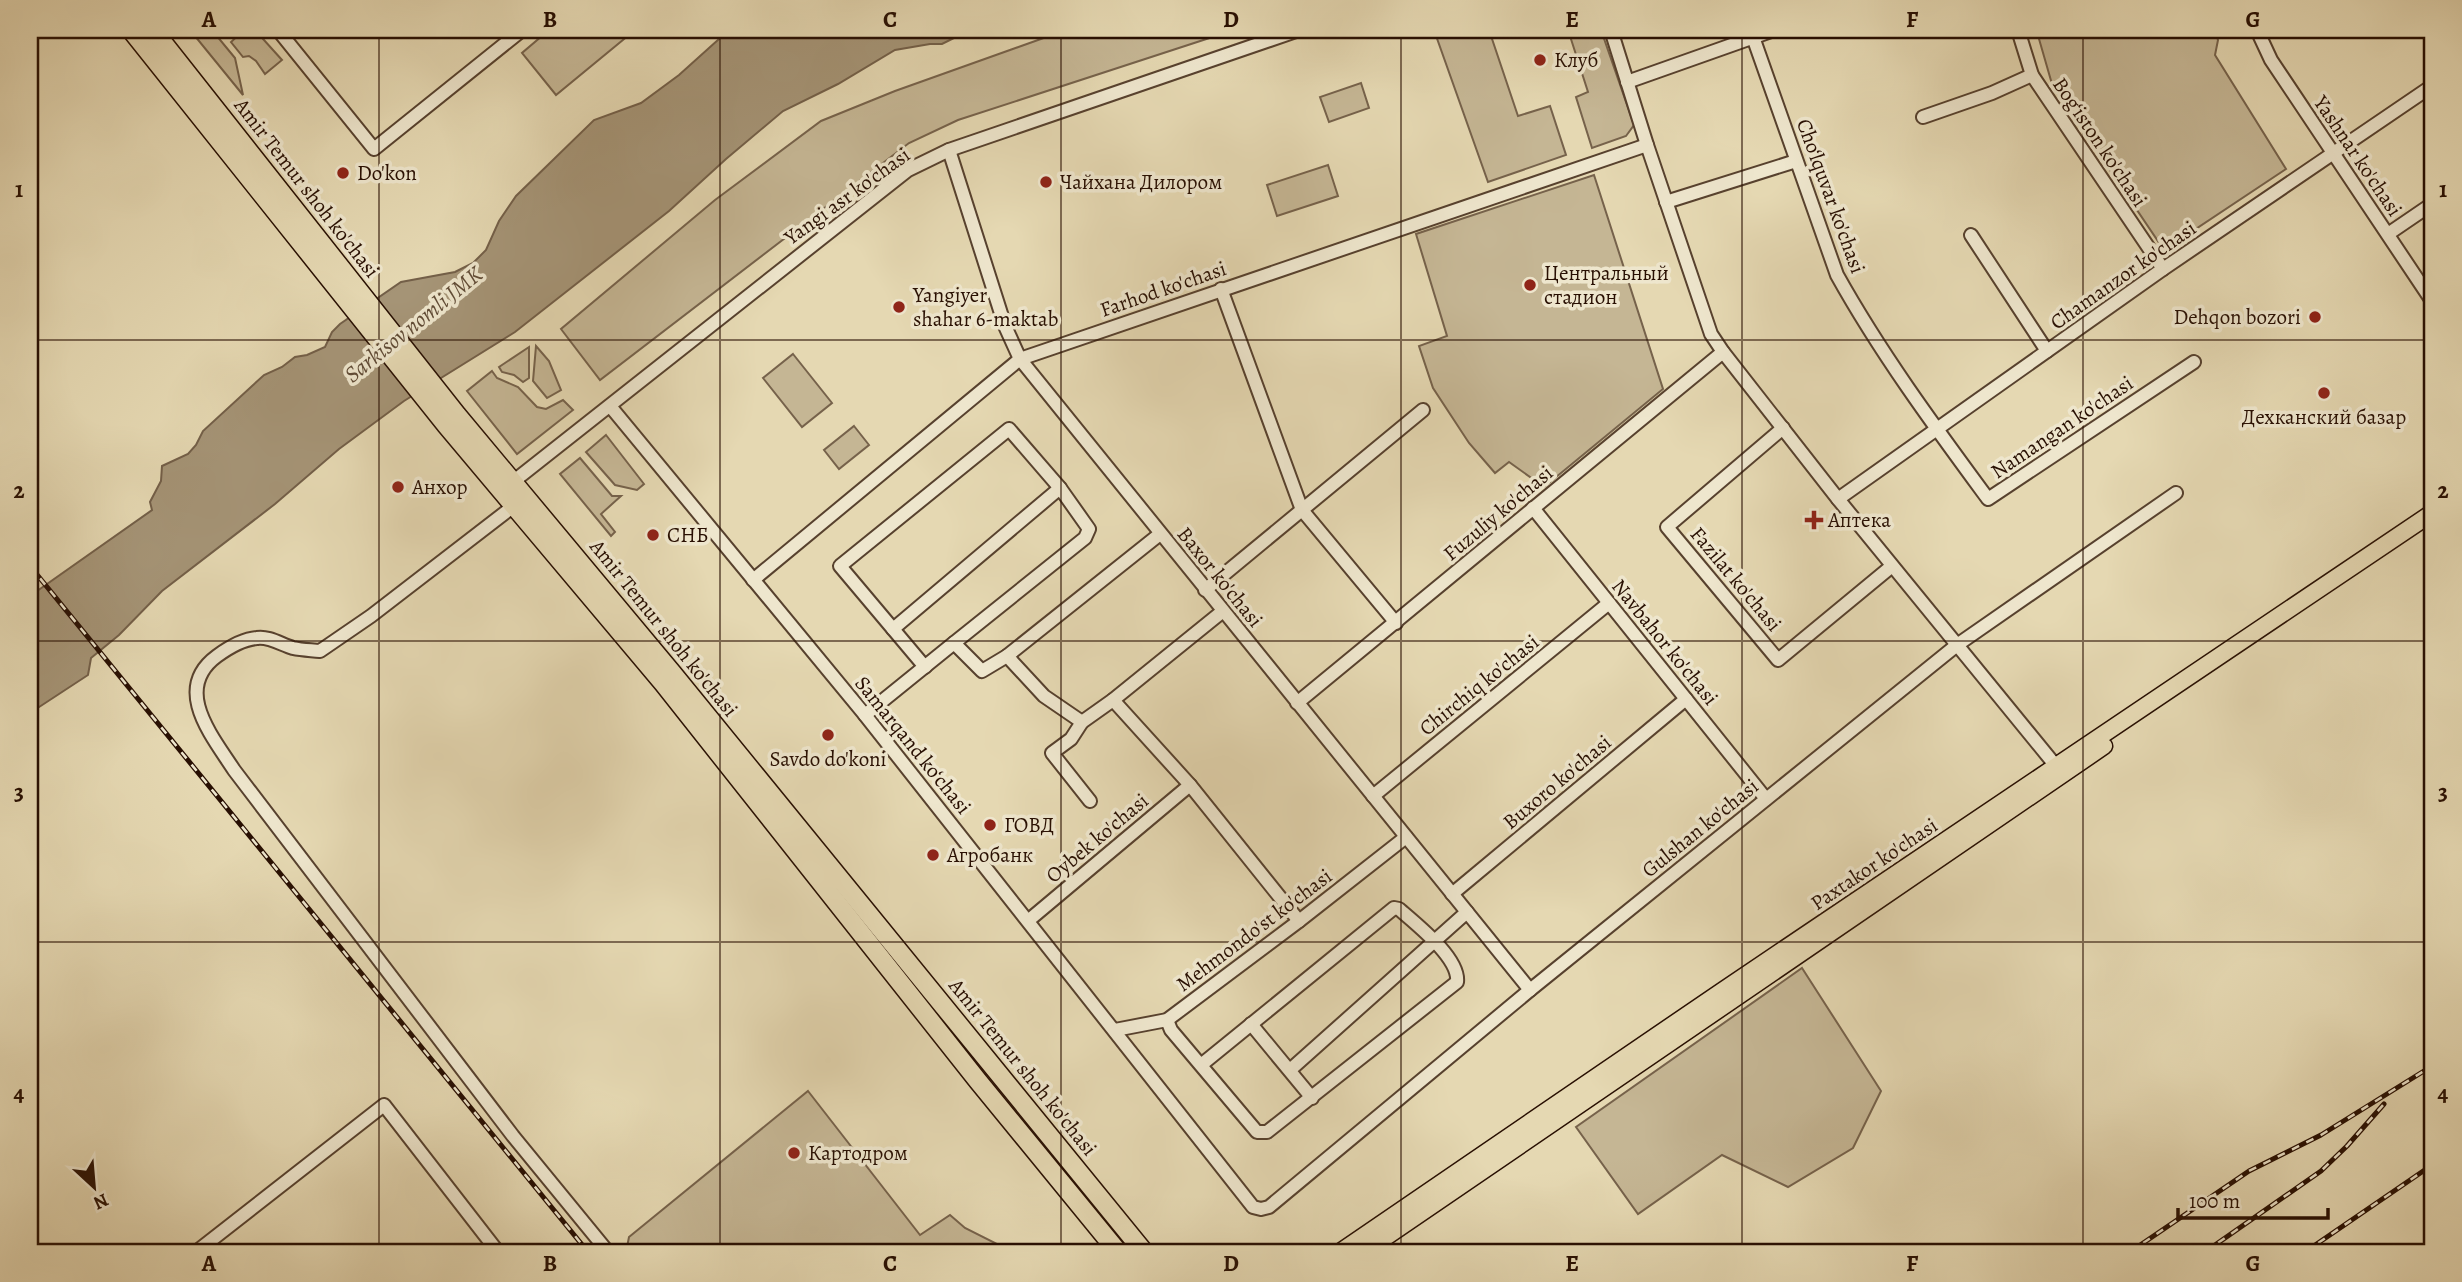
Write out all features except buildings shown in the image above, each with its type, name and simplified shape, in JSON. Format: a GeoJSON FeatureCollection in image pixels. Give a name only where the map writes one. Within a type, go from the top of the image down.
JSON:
{"type":"FeatureCollection","features":[{"type":"Feature","properties":{"kind":"highway","name":"Amir Temur shoh ko'chasi"},"geometry":{"type":"LineString","coordinates":[[131,30],[344,285],[452,420],[514,505],[671,694],[978,1081],[1118,1252]]}},
{"type":"Feature","properties":{"kind":"highway","name":"Amir Temur shoh ko'chasi"},"geometry":{"type":"LineString","coordinates":[[153,30],[344,285]]}},
{"type":"Feature","properties":{"kind":"highway","name":"Amir Temur shoh ko'chasi"},"geometry":{"type":"LineString","coordinates":[[452,420],[514,481],[1144,1252]]}},
{"type":"Feature","properties":{"kind":"highway"},"geometry":{"type":"LineString","coordinates":[[978,1081],[993,1068]]}},
{"type":"Feature","properties":{"kind":"main road","name":"Paxtakor ko'chasi"},"geometry":{"type":"LineString","coordinates":[[1364,1252],[2432,513]]}},
{"type":"Feature","properties":{"kind":"main road","name":"Paxtakor ko'chasi"},"geometry":{"type":"LineString","coordinates":[[1340,1252],[2059,770],[2432,525]]}},
{"type":"Feature","properties":{"kind":"street"},"geometry":{"type":"LineString","coordinates":[[278,30],[374,149],[522,30]]}},
{"type":"Feature","properties":{"kind":"street","name":"Yangi asr ko'chasi"},"geometry":{"type":"LineString","coordinates":[[514,481],[908,170],[949,150],[1299,30]]}},
{"type":"Feature","properties":{"kind":"street"},"geometry":{"type":"LineString","coordinates":[[1611,30],[1711,334],[1838,499],[2059,770]]}},
{"type":"Feature","properties":{"kind":"street"},"geometry":{"type":"LineString","coordinates":[[1628,82],[1774,30]]}},
{"type":"Feature","properties":{"kind":"street","name":"Bog‘iston ko'chasi"},"geometry":{"type":"LineString","coordinates":[[2018,30],[2032,75],[2163,269]]}},
{"type":"Feature","properties":{"kind":"street","name":"Yashnar ko'chasi"},"geometry":{"type":"LineString","coordinates":[[2257,30],[2271,60],[2432,301]]}},
{"type":"Feature","properties":{"kind":"street","name":"Cho‘lquvar ko'chasi"},"geometry":{"type":"LineString","coordinates":[[1753,37],[1838,275],[1850,299],[1937,429]]}},
{"type":"Feature","properties":{"kind":"street"},"geometry":{"type":"LineString","coordinates":[[1923,117],[1992,93],[2032,75]]}},
{"type":"Feature","properties":{"kind":"street","name":"Chamanzor ko'chasi"},"geometry":{"type":"LineString","coordinates":[[1838,499],[2163,269],[2432,86]]}},
{"type":"Feature","properties":{"kind":"street","name":"Farhod ko'chasi"},"geometry":{"type":"LineString","coordinates":[[753,580],[1020,359],[1647,145]]}},
{"type":"Feature","properties":{"kind":"street","name":"Baxor ko'chasi"},"geometry":{"type":"LineString","coordinates":[[949,150],[1005,326],[1020,359],[1530,990]]}},
{"type":"Feature","properties":{"kind":"street"},"geometry":{"type":"LineString","coordinates":[[1666,202],[1796,161]]}},
{"type":"Feature","properties":{"kind":"street"},"geometry":{"type":"LineString","coordinates":[[2388,234],[2432,204]]}},
{"type":"Feature","properties":{"kind":"street"},"geometry":{"type":"LineString","coordinates":[[1971,235],[2047,351]]}},
{"type":"Feature","properties":{"kind":"street"},"geometry":{"type":"LineString","coordinates":[[1221,289],[1302,510],[1396,623]]}},
{"type":"Feature","properties":{"kind":"street","name":"Fuzuliy ko'chasi"},"geometry":{"type":"LineString","coordinates":[[1297,702],[1723,352]]}},
{"type":"Feature","properties":{"kind":"street","name":"Namangan ko'chasi"},"geometry":{"type":"LineString","coordinates":[[1937,429],[1988,499],[2194,362]]}},
{"type":"Feature","properties":{"kind":"street","name":"Samarqand ko‘chasi"},"geometry":{"type":"LineString","coordinates":[[610,405],[865,715],[1253,1207],[1261,1209]]}},
{"type":"Feature","properties":{"kind":"street"},"geometry":{"type":"LineString","coordinates":[[1205,590],[1423,410]]}},
{"type":"Feature","properties":{"kind":"street","name":"Fazilat ko'chasi"},"geometry":{"type":"LineString","coordinates":[[1783,428],[1667,527],[1778,660],[1892,566]]}},
{"type":"Feature","properties":{"kind":"street"},"geometry":{"type":"LineString","coordinates":[[865,715],[925,667],[1084,538],[1089,529],[1060,488],[1009,429],[839,566],[925,667]]}},
{"type":"Feature","properties":{"kind":"street"},"geometry":{"type":"LineString","coordinates":[[893,629],[1060,488]]}},
{"type":"Feature","properties":{"kind":"street","name":"Gulshan ko'chasi"},"geometry":{"type":"LineString","coordinates":[[1261,1209],[1269,1207],[1530,990],[1957,645],[2176,493]]}},
{"type":"Feature","properties":{"kind":"street"},"geometry":{"type":"LineString","coordinates":[[514,505],[371,616],[320,651],[294,648],[258,637],[223,652],[207,664],[197,684],[197,700],[200,718],[234,769],[513,1136],[608,1252]]}},
{"type":"Feature","properties":{"kind":"street","name":"Navbahor ko'chasi"},"geometry":{"type":"LineString","coordinates":[[1533,508],[1766,799]]}},
{"type":"Feature","properties":{"kind":"street"},"geometry":{"type":"LineString","coordinates":[[954,643],[982,671],[1007,656],[1160,534]]}},
{"type":"Feature","properties":{"kind":"street","name":"Chirchiq ko'chasi"},"geometry":{"type":"LineString","coordinates":[[1373,796],[1609,603]]}},
{"type":"Feature","properties":{"kind":"street"},"geometry":{"type":"LineString","coordinates":[[1090,801],[1052,753],[1071,739],[1082,722],[1223,611]]}},
{"type":"Feature","properties":{"kind":"street"},"geometry":{"type":"LineString","coordinates":[[1007,656],[1044,696],[1082,722]]}},
{"type":"Feature","properties":{"kind":"street","name":"Buxoro ko'chasi"},"geometry":{"type":"LineString","coordinates":[[1452,894],[1686,699]]}},
{"type":"Feature","properties":{"kind":"street"},"geometry":{"type":"LineString","coordinates":[[1113,700],[1190,785],[1299,921]]}},
{"type":"Feature","properties":{"kind":"street","name":"Oybek ko'chasi"},"geometry":{"type":"LineString","coordinates":[[1029,920],[1190,785]]}},
{"type":"Feature","properties":{"kind":"street","name":"Mehmondo'st ko'chasi"},"geometry":{"type":"LineString","coordinates":[[1115,1030],[1167,1020],[1406,836]]}},
{"type":"Feature","properties":{"kind":"street"},"geometry":{"type":"LineString","coordinates":[[1167,1020],[1171,1030],[1201,1066],[1257,1132],[1262,1134],[1312,1098],[1457,982],[1457,971],[1433,940],[1399,909],[1394,908],[1201,1066]]}},
{"type":"Feature","properties":{"kind":"street"},"geometry":{"type":"LineString","coordinates":[[1290,1070],[1467,912]]}},
{"type":"Feature","properties":{"kind":"street"},"geometry":{"type":"LineString","coordinates":[[1251,1024],[1312,1098]]}},
{"type":"Feature","properties":{"kind":"street"},"geometry":{"type":"LineString","coordinates":[[196,1252],[384,1105],[498,1252]]}},
{"type":"Feature","properties":{"kind":"shaded area"},"geometry":{"type":"Polygon","coordinates":[[[190,30],[212,30],[235,58],[243,95],[190,30]]]}},
{"type":"Feature","properties":{"kind":"shaded area"},"geometry":{"type":"Polygon","coordinates":[[[244,30],[255,30],[282,60],[265,74],[256,61],[249,56],[243,57],[231,42],[244,30]]]}},
{"type":"Feature","properties":{"kind":"shaded area"},"geometry":{"type":"Polygon","coordinates":[[[549,30],[635,30],[556,95],[522,53],[549,30]]]}},
{"type":"Feature","properties":{"kind":"shaded area"},"geometry":{"type":"Polygon","coordinates":[[[1066,30],[1234,30],[958,120],[909,143],[600,380],[561,329],[715,200],[821,121],[895,91],[1066,30]]]}},
{"type":"Feature","properties":{"kind":"shaded area"},"geometry":{"type":"Polygon","coordinates":[[[1434,30],[1489,30],[1518,116],[1550,106],[1566,155],[1488,182],[1434,30]]]}},
{"type":"Feature","properties":{"kind":"shaded area"},"geometry":{"type":"Polygon","coordinates":[[[1601,30],[1634,125],[1626,136],[1592,148],[1576,97],[1588,92],[1570,36],[1601,30]]]}},
{"type":"Feature","properties":{"kind":"shaded area"},"geometry":{"type":"Polygon","coordinates":[[[2214,30],[2218,40],[2215,55],[2286,169],[2164,250],[2052,84],[2037,32],[2214,30]]]}},
{"type":"Feature","properties":{"kind":"shaded area"},"geometry":{"type":"Polygon","coordinates":[[[1361,83],[1369,108],[1329,122],[1320,97],[1361,83]]]}},
{"type":"Feature","properties":{"kind":"shaded area"},"geometry":{"type":"Polygon","coordinates":[[[1328,165],[1338,196],[1277,216],[1267,185],[1328,165]]]}},
{"type":"Feature","properties":{"kind":"shaded area","name":"Центральный стадион"},"geometry":{"type":"Polygon","coordinates":[[[1594,175],[1663,389],[1544,487],[1509,462],[1495,473],[1469,443],[1433,388],[1419,346],[1447,336],[1416,234],[1594,175]]]}},
{"type":"Feature","properties":{"kind":"shaded area"},"geometry":{"type":"Polygon","coordinates":[[[536,346],[549,361],[561,390],[547,398],[533,381],[536,346]]]}},
{"type":"Feature","properties":{"kind":"shaded area"},"geometry":{"type":"Polygon","coordinates":[[[529,347],[529,378],[523,382],[514,375],[502,372],[499,367],[529,347]]]}},
{"type":"Feature","properties":{"kind":"shaded area"},"geometry":{"type":"Polygon","coordinates":[[[793,354],[832,403],[802,427],[763,378],[793,354]]]}},
{"type":"Feature","properties":{"kind":"shaded area"},"geometry":{"type":"Polygon","coordinates":[[[492,371],[497,378],[518,387],[537,407],[546,409],[563,400],[573,410],[517,454],[467,391],[492,371]]]}},
{"type":"Feature","properties":{"kind":"shaded area"},"geometry":{"type":"Polygon","coordinates":[[[854,426],[869,445],[839,469],[824,450],[854,426]]]}},
{"type":"Feature","properties":{"kind":"shaded area"},"geometry":{"type":"Polygon","coordinates":[[[606,435],[644,484],[637,490],[615,485],[586,452],[606,435]]]}},
{"type":"Feature","properties":{"kind":"shaded area"},"geometry":{"type":"Polygon","coordinates":[[[580,458],[612,496],[621,496],[601,514],[615,532],[611,536],[560,474],[580,458]]]}},
{"type":"Feature","properties":{"kind":"shaded area"},"geometry":{"type":"Polygon","coordinates":[[[1802,968],[1881,1091],[1853,1148],[1788,1187],[1722,1155],[1638,1214],[1576,1127],[1802,968]]]}},
{"type":"Feature","properties":{"kind":"shaded area","name":"Картодром"},"geometry":{"type":"Polygon","coordinates":[[[808,1091],[920,1235],[950,1215],[965,1228],[1008,1252],[626,1252],[629,1237],[808,1091]]]}},
{"type":"Feature","properties":{"kind":"water","name":"Sarkisov nomli JMK"},"geometry":{"type":"Polygon","coordinates":[[[729,30],[970,30],[942,44],[895,50],[838,84],[783,111],[669,211],[515,332],[404,401],[339,449],[275,504],[162,591],[119,635],[91,658],[88,675],[30,713],[30,596],[152,510],[150,502],[161,481],[162,466],[188,454],[203,431],[264,375],[282,367],[295,357],[325,347],[332,332],[340,324],[401,282],[455,272],[473,263],[486,250],[499,221],[516,196],[594,120],[641,103],[679,75],[729,30]]]}},
{"type":"Feature","properties":{"kind":"railway"},"geometry":{"type":"LineString","coordinates":[[30,566],[588,1252]]}},
{"type":"Feature","properties":{"kind":"railway"},"geometry":{"type":"LineString","coordinates":[[2130,1252],[2249,1171],[2321,1135],[2432,1066]]}},
{"type":"Feature","properties":{"kind":"railway"},"geometry":{"type":"LineString","coordinates":[[2205,1252],[2321,1171],[2384,1104]]}},
{"type":"Feature","properties":{"kind":"railway"},"geometry":{"type":"LineString","coordinates":[[2305,1252],[2432,1165]]}},
{"type":"Feature","properties":{"kind":"railway"},"geometry":{"type":"LineString","coordinates":[[2428,1252],[2432,1242]]}},
{"type":"Feature","properties":{"kind":"place","name":"Клуб"},"geometry":{"type":"Point","coordinates":[1540,60]}},
{"type":"Feature","properties":{"kind":"place","name":"Do'kon"},"geometry":{"type":"Point","coordinates":[343,173]}},
{"type":"Feature","properties":{"kind":"place","name":"Чайхана Дилором"},"geometry":{"type":"Point","coordinates":[1046,182]}},
{"type":"Feature","properties":{"kind":"place","name":"Центральный стадион"},"geometry":{"type":"Point","coordinates":[1530,285]}},
{"type":"Feature","properties":{"kind":"place","name":"Yangiyer shahar 6-maktab"},"geometry":{"type":"Point","coordinates":[899,307]}},
{"type":"Feature","properties":{"kind":"place","name":"Dehqon bozori"},"geometry":{"type":"Point","coordinates":[2315,317]}},
{"type":"Feature","properties":{"kind":"place","name":"Дехканский базар"},"geometry":{"type":"Point","coordinates":[2324,393]}},
{"type":"Feature","properties":{"kind":"place","name":"Анхор"},"geometry":{"type":"Point","coordinates":[398,487]}},
{"type":"Feature","properties":{"kind":"place","name":"Аптека"},"geometry":{"type":"Point","coordinates":[1814,520]}},
{"type":"Feature","properties":{"kind":"place","name":"СНБ"},"geometry":{"type":"Point","coordinates":[653,535]}},
{"type":"Feature","properties":{"kind":"place","name":"Savdo do'koni"},"geometry":{"type":"Point","coordinates":[828,735]}},
{"type":"Feature","properties":{"kind":"place","name":"ГОВД"},"geometry":{"type":"Point","coordinates":[990,825]}},
{"type":"Feature","properties":{"kind":"place","name":"Агробанк"},"geometry":{"type":"Point","coordinates":[933,855]}},
{"type":"Feature","properties":{"kind":"place","name":"Картодром"},"geometry":{"type":"Point","coordinates":[794,1153]}}]}
